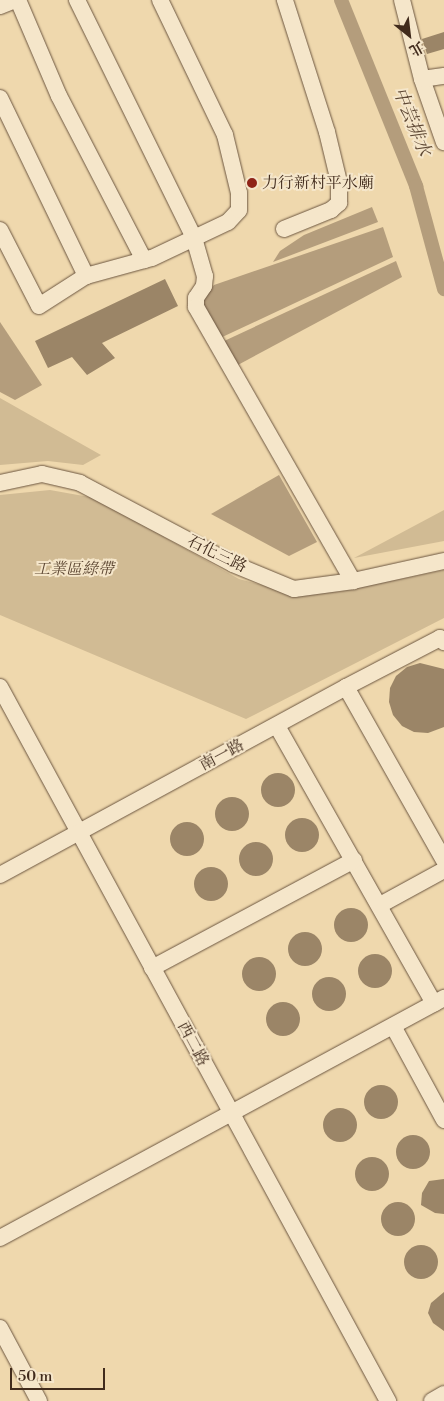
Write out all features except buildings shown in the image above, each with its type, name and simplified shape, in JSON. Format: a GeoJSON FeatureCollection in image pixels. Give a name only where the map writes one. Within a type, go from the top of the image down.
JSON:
{"type":"FeatureCollection","features":[{"type":"Feature","properties":{"kind":"street"},"geometry":{"type":"LineString","coordinates":[[0,6],[17,0],[59,96],[144,260]]}},
{"type":"Feature","properties":{"kind":"street"},"geometry":{"type":"LineString","coordinates":[[77,0],[194,238],[205,276],[204,286],[196,298],[196,307],[353,581]]}},
{"type":"Feature","properties":{"kind":"street"},"geometry":{"type":"LineString","coordinates":[[0,230],[39,306],[86,276],[144,260],[228,222],[239,210],[239,193],[225,135],[160,0]]}},
{"type":"Feature","properties":{"kind":"street"},"geometry":{"type":"LineString","coordinates":[[284,229],[331,210],[339,203],[339,182],[327,132],[285,0]]}},
{"type":"Feature","properties":{"kind":"street"},"geometry":{"type":"LineString","coordinates":[[402,0],[422,79],[444,142]]}},
{"type":"Feature","properties":{"kind":"street"},"geometry":{"type":"LineString","coordinates":[[422,79],[444,76]]}},
{"type":"Feature","properties":{"kind":"street"},"geometry":{"type":"LineString","coordinates":[[0,98],[86,276]]}},
{"type":"Feature","properties":{"kind":"street","name":"石化三路"},"geometry":{"type":"LineString","coordinates":[[0,483],[42,474],[80,483],[233,564],[294,588],[353,581],[444,560]]}},
{"type":"Feature","properties":{"kind":"street","name":"南一路"},"geometry":{"type":"LineString","coordinates":[[0,875],[346,687],[440,638],[444,642]]}},
{"type":"Feature","properties":{"kind":"street","name":"西二路"},"geometry":{"type":"LineString","coordinates":[[0,687],[388,1401]]}},
{"type":"Feature","properties":{"kind":"street"},"geometry":{"type":"LineString","coordinates":[[346,687],[444,860]]}},
{"type":"Feature","properties":{"kind":"street"},"geometry":{"type":"LineString","coordinates":[[0,1238],[439,1001],[380,905],[277,726]]}},
{"type":"Feature","properties":{"kind":"street"},"geometry":{"type":"LineString","coordinates":[[152,968],[354,860]]}},
{"type":"Feature","properties":{"kind":"street"},"geometry":{"type":"LineString","coordinates":[[380,905],[444,870]]}},
{"type":"Feature","properties":{"kind":"street"},"geometry":{"type":"LineString","coordinates":[[393,1026],[444,1120]]}},
{"type":"Feature","properties":{"kind":"street"},"geometry":{"type":"LineString","coordinates":[[0,1328],[40,1401]]}},
{"type":"Feature","properties":{"kind":"street"},"geometry":{"type":"LineString","coordinates":[[432,1401],[444,1394]]}},
{"type":"Feature","properties":{"kind":"green space"},"geometry":{"type":"Polygon","coordinates":[[[0,398],[101,455],[83,465],[48,461],[0,465],[0,398]]]}},
{"type":"Feature","properties":{"kind":"green space","name":"工業區綠帶"},"geometry":{"type":"Polygon","coordinates":[[[50,490],[95,498],[239,579],[281,590],[338,592],[444,570],[444,618],[246,719],[0,615],[0,495],[50,490]]]}},
{"type":"Feature","properties":{"kind":"green space"},"geometry":{"type":"Polygon","coordinates":[[[444,510],[444,541],[354,558],[444,510]]]}},
{"type":"Feature","properties":{"kind":"shaded area"},"geometry":{"type":"Polygon","coordinates":[[[372,207],[378,222],[273,262],[280,251],[304,235],[372,207]]]}},
{"type":"Feature","properties":{"kind":"shaded area"},"geometry":{"type":"Polygon","coordinates":[[[383,227],[393,257],[218,339],[200,301],[214,285],[383,227]]]}},
{"type":"Feature","properties":{"kind":"shaded area"},"geometry":{"type":"Polygon","coordinates":[[[396,261],[402,277],[236,366],[222,342],[396,261]]]}},
{"type":"Feature","properties":{"kind":"shaded area"},"geometry":{"type":"Polygon","coordinates":[[[0,322],[42,385],[15,400],[0,392],[0,322]]]}},
{"type":"Feature","properties":{"kind":"shaded area"},"geometry":{"type":"Polygon","coordinates":[[[279,475],[317,542],[289,556],[211,514],[279,475]]]}},
{"type":"Feature","properties":{"kind":"waterway","name":"中芸排水"},"geometry":{"type":"LineString","coordinates":[[341,0],[416,186],[444,289]]}},
{"type":"Feature","properties":{"kind":"place","name":"力行新村平水廟"},"geometry":{"type":"Point","coordinates":[252,183]}}]}
